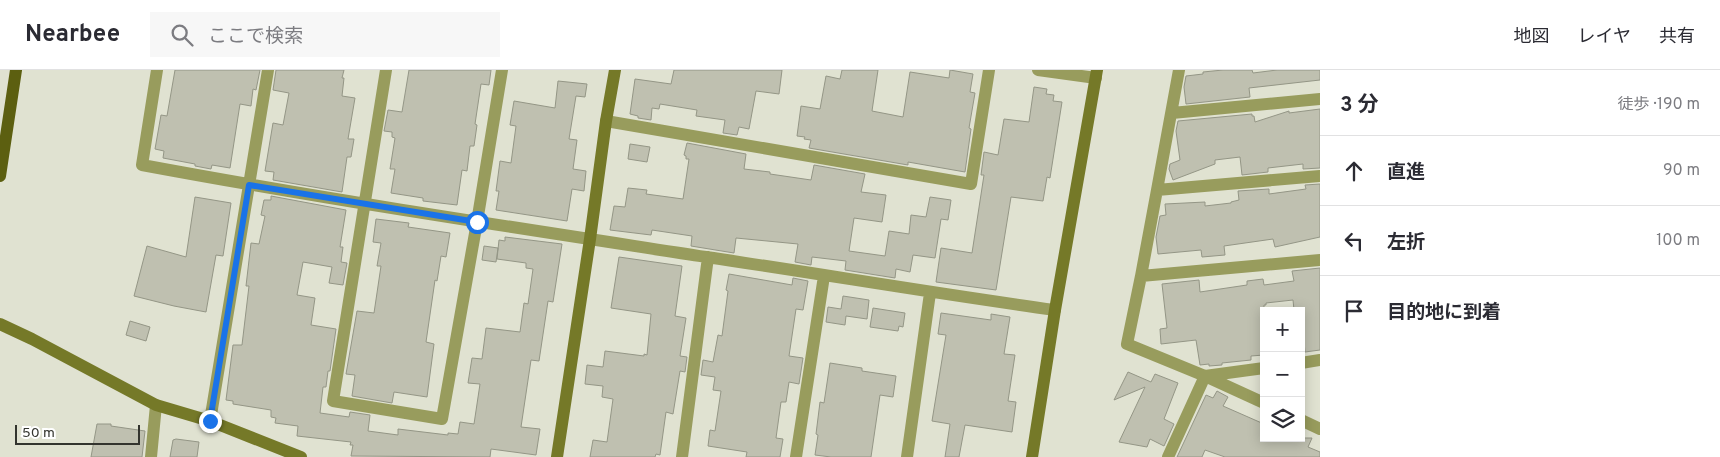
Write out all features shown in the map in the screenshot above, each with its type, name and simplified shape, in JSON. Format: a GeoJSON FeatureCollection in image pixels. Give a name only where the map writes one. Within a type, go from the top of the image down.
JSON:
{"type":"FeatureCollection","features":[{"type":"Feature","properties":{"kind":"main road"},"geometry":{"type":"LineString","coordinates":[[0,176],[16,70]]}},
{"type":"Feature","properties":{"kind":"street"},"geometry":{"type":"LineString","coordinates":[[157,70],[142,165],[249,185],[477,222],[930,293],[1055,310]]}},
{"type":"Feature","properties":{"kind":"street"},"geometry":{"type":"LineString","coordinates":[[210,421],[268,70]]}},
{"type":"Feature","properties":{"kind":"street"},"geometry":{"type":"LineString","coordinates":[[386,70],[333,401],[442,420],[502,70]]}},
{"type":"Feature","properties":{"kind":"street"},"geometry":{"type":"LineString","coordinates":[[557,457],[615,70]]}},
{"type":"Feature","properties":{"kind":"street"},"geometry":{"type":"LineString","coordinates":[[606,121],[971,184],[989,70]]}},
{"type":"Feature","properties":{"kind":"street"},"geometry":{"type":"LineString","coordinates":[[1032,457],[1055,310],[1096,74],[1038,70]]}},
{"type":"Feature","properties":{"kind":"street"},"geometry":{"type":"LineString","coordinates":[[1179,70],[1127,344],[1260,401]]}},
{"type":"Feature","properties":{"kind":"street"},"geometry":{"type":"LineString","coordinates":[[1172,114],[1320,99]]}},
{"type":"Feature","properties":{"kind":"street"},"geometry":{"type":"LineString","coordinates":[[1157,190],[1320,176]]}},
{"type":"Feature","properties":{"kind":"street"},"geometry":{"type":"LineString","coordinates":[[682,457],[708,257]]}},
{"type":"Feature","properties":{"kind":"street"},"geometry":{"type":"LineString","coordinates":[[1141,276],[1320,260]]}},
{"type":"Feature","properties":{"kind":"street"},"geometry":{"type":"LineString","coordinates":[[796,457],[824,276]]}},
{"type":"Feature","properties":{"kind":"street"},"geometry":{"type":"LineString","coordinates":[[907,457],[930,293]]}},
{"type":"Feature","properties":{"kind":"street"},"geometry":{"type":"LineString","coordinates":[[0,324],[156,405],[210,421],[301,457]]}},
{"type":"Feature","properties":{"kind":"street"},"geometry":{"type":"LineString","coordinates":[[1305,362],[1320,360]]}},
{"type":"Feature","properties":{"kind":"street"},"geometry":{"type":"LineString","coordinates":[[1205,376],[1260,369]]}},
{"type":"Feature","properties":{"kind":"street"},"geometry":{"type":"LineString","coordinates":[[1168,457],[1205,376]]}},
{"type":"Feature","properties":{"kind":"street"},"geometry":{"type":"LineString","coordinates":[[151,457],[156,405]]}},
{"type":"Feature","properties":{"kind":"street"},"geometry":{"type":"LineString","coordinates":[[1305,422],[1320,429]]}},
{"type":"Feature","properties":{"kind":"building"},"geometry":{"type":"Polygon","coordinates":[[[175,70],[260,70],[256,90],[253,89],[251,106],[240,104],[230,168],[212,165],[211,169],[163,158],[164,151],[155,149],[161,115],[167,116],[175,70]]]}},
{"type":"Feature","properties":{"kind":"building"},"geometry":{"type":"Polygon","coordinates":[[[276,70],[344,70],[342,96],[355,98],[348,139],[354,139],[351,157],[347,157],[342,192],[273,180],[274,172],[265,171],[273,123],[283,125],[289,93],[273,90],[276,70]]]}},
{"type":"Feature","properties":{"kind":"building"},"geometry":{"type":"Polygon","coordinates":[[[409,70],[491,70],[489,85],[481,84],[474,146],[470,146],[467,171],[462,170],[457,205],[423,201],[423,198],[391,193],[395,169],[390,169],[395,138],[392,137],[392,132],[384,131],[388,110],[402,112],[409,70]]]}},
{"type":"Feature","properties":{"kind":"building"},"geometry":{"type":"Polygon","coordinates":[[[674,70],[782,70],[779,94],[756,91],[749,129],[739,127],[737,135],[723,133],[725,120],[696,116],[697,110],[660,104],[659,109],[652,108],[651,120],[638,118],[638,116],[630,114],[635,79],[671,84],[674,70]]]}},
{"type":"Feature","properties":{"kind":"building"},"geometry":{"type":"Polygon","coordinates":[[[842,70],[878,70],[872,111],[903,117],[910,72],[949,78],[950,70],[973,74],[970,92],[975,93],[969,128],[971,129],[965,172],[908,162],[908,165],[809,148],[811,140],[797,136],[801,106],[820,109],[826,76],[840,79],[842,70]]]}},
{"type":"Feature","properties":{"kind":"building"},"geometry":{"type":"Polygon","coordinates":[[[1223,70],[1252,70],[1253,73],[1277,70],[1320,70],[1320,80],[1249,88],[1250,97],[1186,104],[1184,87],[1186,76],[1223,70]]]}},
{"type":"Feature","properties":{"kind":"building"},"geometry":{"type":"Polygon","coordinates":[[[558,81],[587,84],[585,97],[576,96],[569,139],[577,140],[573,169],[586,171],[584,191],[572,189],[567,221],[496,210],[499,191],[496,191],[500,161],[511,163],[516,126],[510,125],[514,101],[555,108],[558,81]]]}},
{"type":"Feature","properties":{"kind":"building"},"geometry":{"type":"Polygon","coordinates":[[[1034,87],[1047,89],[1046,94],[1054,95],[1053,101],[1062,102],[1050,178],[1047,177],[1043,201],[1011,197],[996,290],[936,282],[941,248],[972,253],[984,175],[981,175],[984,152],[998,155],[1004,119],[1029,122],[1034,87]]]}},
{"type":"Feature","properties":{"kind":"building"},"geometry":{"type":"Polygon","coordinates":[[[1320,109],[1320,168],[1303,169],[1303,164],[1268,168],[1268,172],[1242,175],[1240,157],[1215,160],[1215,164],[1173,180],[1169,169],[1170,164],[1180,160],[1176,131],[1178,121],[1252,114],[1255,122],[1289,111],[1289,113],[1320,109]]]}},
{"type":"Feature","properties":{"kind":"building"},"geometry":{"type":"Polygon","coordinates":[[[687,143],[746,154],[744,169],[770,172],[770,174],[811,180],[814,165],[865,174],[861,192],[886,195],[882,222],[854,218],[849,251],[885,256],[889,231],[909,234],[911,215],[926,217],[930,197],[951,200],[948,220],[941,219],[935,258],[913,255],[910,272],[896,269],[895,278],[845,270],[846,261],[812,257],[811,265],[795,262],[798,244],[736,238],[734,253],[691,246],[692,236],[652,230],[651,235],[610,230],[614,206],[625,207],[628,188],[647,190],[646,194],[683,199],[689,159],[686,159],[684,155],[687,143]]]}},
{"type":"Feature","properties":{"kind":"building"},"geometry":{"type":"Polygon","coordinates":[[[630,144],[650,147],[647,162],[628,159],[630,144]]]}},
{"type":"Feature","properties":{"kind":"building"},"geometry":{"type":"Polygon","coordinates":[[[1320,184],[1320,237],[1275,247],[1273,239],[1224,246],[1225,255],[1202,257],[1201,250],[1158,254],[1156,237],[1160,216],[1166,215],[1165,204],[1205,202],[1205,206],[1231,203],[1239,200],[1238,191],[1269,189],[1269,194],[1306,189],[1305,185],[1320,184]]]}},
{"type":"Feature","properties":{"kind":"building"},"geometry":{"type":"Polygon","coordinates":[[[271,196],[346,210],[340,247],[343,247],[341,262],[347,263],[343,285],[329,283],[332,267],[303,262],[297,295],[315,298],[311,325],[336,329],[330,371],[328,371],[326,387],[323,387],[320,413],[349,417],[350,412],[370,415],[368,431],[398,435],[398,429],[448,435],[448,433],[458,434],[460,422],[474,424],[480,384],[468,383],[472,358],[482,359],[486,328],[520,332],[524,303],[528,304],[533,269],[526,268],[526,263],[497,259],[499,240],[505,241],[505,237],[562,244],[553,302],[548,301],[539,361],[531,360],[521,427],[540,429],[536,455],[491,449],[490,457],[351,456],[353,445],[350,445],[351,442],[297,436],[298,426],[275,423],[276,418],[271,417],[271,410],[233,404],[233,401],[226,400],[233,345],[242,345],[249,286],[246,286],[251,243],[259,244],[265,216],[261,215],[264,200],[271,200],[271,196]]]}},
{"type":"Feature","properties":{"kind":"building"},"geometry":{"type":"Polygon","coordinates":[[[195,197],[231,203],[223,256],[216,255],[206,312],[134,296],[147,246],[186,257],[195,197]]]}},
{"type":"Feature","properties":{"kind":"building"},"geometry":{"type":"Polygon","coordinates":[[[376,219],[409,223],[408,227],[450,233],[446,257],[441,256],[437,281],[435,280],[426,342],[434,344],[427,397],[394,392],[392,403],[352,396],[355,375],[346,374],[357,311],[374,313],[381,266],[377,266],[381,243],[373,242],[376,219]]]}},
{"type":"Feature","properties":{"kind":"building"},"geometry":{"type":"Polygon","coordinates":[[[484,246],[498,248],[496,262],[482,260],[484,246]]]}},
{"type":"Feature","properties":{"kind":"building"},"geometry":{"type":"Polygon","coordinates":[[[619,257],[682,266],[675,316],[686,318],[680,356],[687,357],[685,372],[680,371],[673,414],[666,412],[660,455],[656,454],[655,457],[590,457],[593,440],[607,442],[613,399],[602,397],[603,386],[585,384],[587,365],[603,367],[605,351],[647,355],[651,314],[611,308],[619,257]]]}},
{"type":"Feature","properties":{"kind":"building"},"geometry":{"type":"Polygon","coordinates":[[[1320,268],[1320,350],[1305,352],[1305,307],[1294,307],[1293,300],[1266,303],[1264,307],[1260,307],[1260,355],[1251,356],[1251,360],[1222,363],[1222,365],[1200,365],[1196,340],[1161,344],[1160,329],[1167,328],[1162,284],[1199,280],[1200,292],[1247,285],[1247,281],[1263,279],[1264,285],[1294,281],[1292,271],[1320,268]]]}},
{"type":"Feature","properties":{"kind":"building"},"geometry":{"type":"Polygon","coordinates":[[[729,274],[792,285],[793,278],[808,281],[803,310],[796,309],[789,356],[803,358],[799,384],[789,382],[786,402],[781,402],[776,438],[783,439],[780,457],[746,457],[747,452],[708,446],[710,430],[715,431],[721,391],[713,390],[715,377],[701,375],[703,360],[713,362],[718,335],[722,336],[729,274]]]}},
{"type":"Feature","properties":{"kind":"building"},"geometry":{"type":"Polygon","coordinates":[[[843,296],[869,300],[867,319],[846,316],[845,325],[826,322],[828,307],[841,309],[843,296]]]}},
{"type":"Feature","properties":{"kind":"building"},"geometry":{"type":"Polygon","coordinates":[[[873,308],[905,313],[903,327],[899,326],[898,331],[870,327],[873,308]]]}},
{"type":"Feature","properties":{"kind":"building"},"geometry":{"type":"Polygon","coordinates":[[[941,313],[991,320],[991,314],[1010,317],[1004,354],[1015,355],[1008,401],[1016,402],[1012,432],[965,425],[959,457],[945,457],[950,424],[932,421],[946,335],[938,334],[941,313]]]}},
{"type":"Feature","properties":{"kind":"building"},"geometry":{"type":"Polygon","coordinates":[[[130,321],[150,327],[146,341],[126,335],[130,321]]]}},
{"type":"Feature","properties":{"kind":"building"},"geometry":{"type":"Polygon","coordinates":[[[830,363],[862,368],[862,371],[896,376],[893,397],[880,395],[871,457],[815,455],[820,402],[824,403],[830,363]]]}},
{"type":"Feature","properties":{"kind":"building"},"geometry":{"type":"Polygon","coordinates":[[[1128,372],[1151,382],[1155,374],[1178,383],[1164,419],[1174,424],[1164,446],[1150,439],[1147,447],[1119,442],[1145,387],[1114,400],[1128,372]]]}},
{"type":"Feature","properties":{"kind":"building"},"geometry":{"type":"Polygon","coordinates":[[[1217,391],[1228,397],[1223,406],[1260,422],[1260,442],[1305,442],[1305,438],[1312,438],[1308,447],[1320,452],[1320,457],[1225,457],[1205,450],[1202,457],[1177,457],[1206,395],[1213,398],[1217,391]]]}},
{"type":"Feature","properties":{"kind":"building"},"geometry":{"type":"Polygon","coordinates":[[[97,424],[111,424],[111,426],[145,431],[142,457],[91,457],[97,424]]]}},
{"type":"Feature","properties":{"kind":"building"},"geometry":{"type":"Polygon","coordinates":[[[173,440],[199,442],[197,457],[170,457],[173,440]]]}},
{"type":"Feature","properties":{"kind":"route"},"geometry":{"type":"LineString","coordinates":[[210,421],[249,185],[477,222]]}}]}
